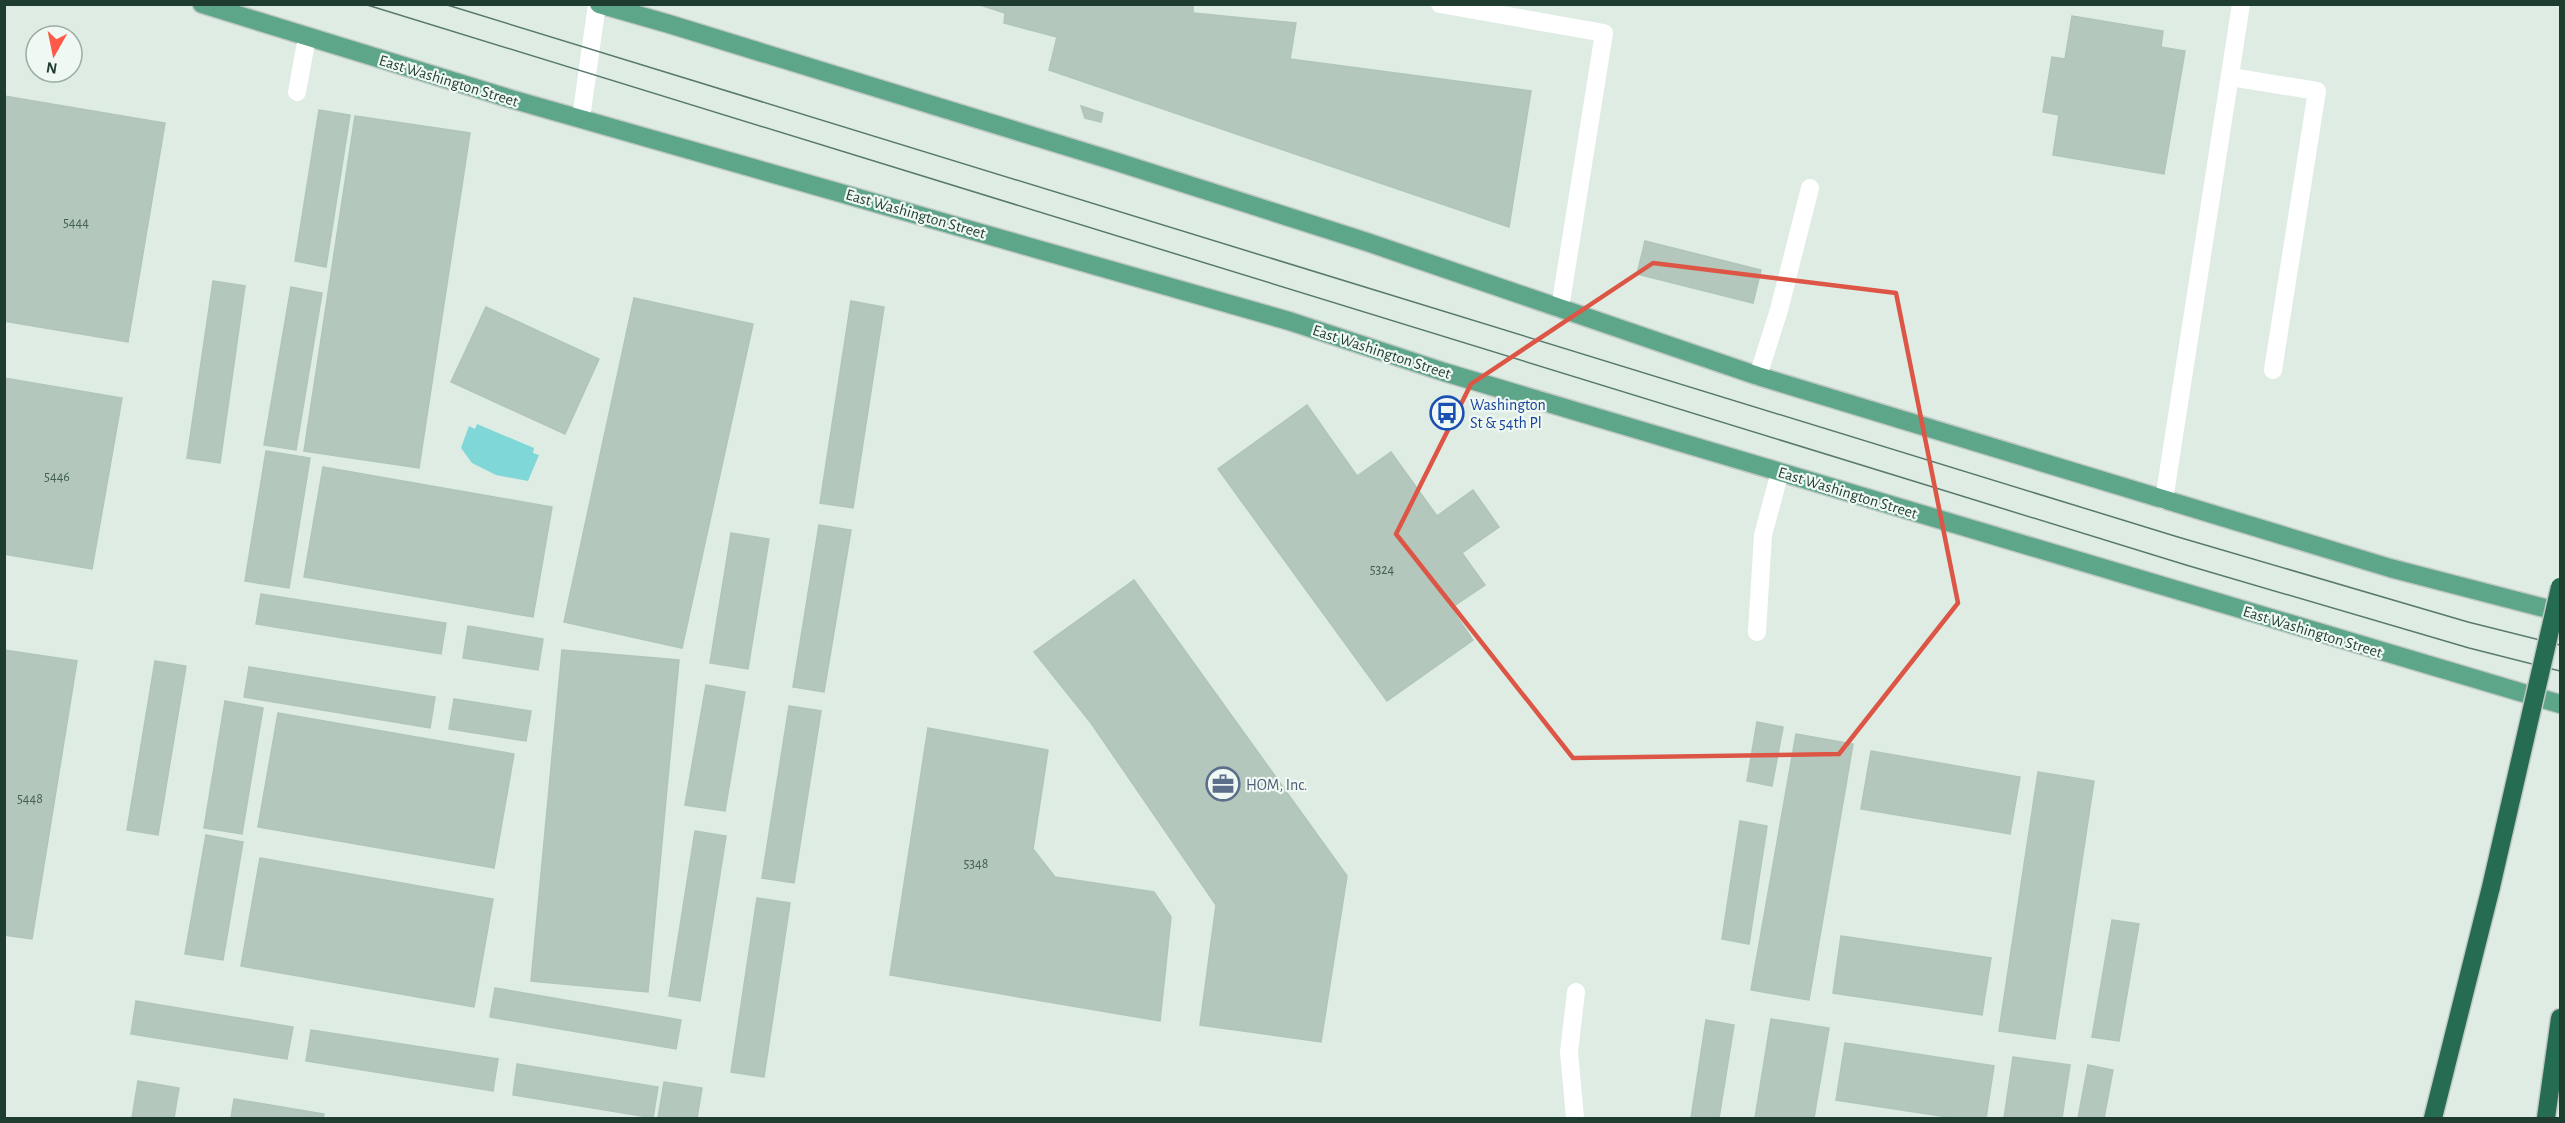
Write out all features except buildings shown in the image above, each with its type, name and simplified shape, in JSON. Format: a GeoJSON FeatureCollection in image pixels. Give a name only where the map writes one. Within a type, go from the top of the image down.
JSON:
{"type":"FeatureCollection","features":[{"type":"Feature","properties":{"kind":"highway"},"geometry":{"type":"LineString","coordinates":[[2433,1119],[2491,887],[2560,587]]}},
{"type":"Feature","properties":{"kind":"highway"},"geometry":{"type":"LineString","coordinates":[[2546,1119],[2560,1018]]}},
{"type":"Feature","properties":{"kind":"main road","name":"East Washington Street"},"geometry":{"type":"LineString","coordinates":[[202,4],[581,118],[1289,321],[1444,372],[2560,704]]}},
{"type":"Feature","properties":{"kind":"main road"},"geometry":{"type":"LineString","coordinates":[[598,4],[1125,164],[1367,242],[1758,376],[2390,568],[2560,612]]}},
{"type":"Feature","properties":{"kind":"street"},"geometry":{"type":"LineString","coordinates":[[581,118],[598,4]]}},
{"type":"Feature","properties":{"kind":"street"},"geometry":{"type":"LineString","coordinates":[[1440,4],[1480,8],[1604,33],[1560,308]]}},
{"type":"Feature","properties":{"kind":"street"},"geometry":{"type":"LineString","coordinates":[[2164,500],[2241,4]]}},
{"type":"Feature","properties":{"kind":"street"},"geometry":{"type":"LineString","coordinates":[[297,92],[307,37]]}},
{"type":"Feature","properties":{"kind":"street"},"geometry":{"type":"LineString","coordinates":[[2231,77],[2317,91],[2273,370]]}},
{"type":"Feature","properties":{"kind":"street"},"geometry":{"type":"LineString","coordinates":[[1758,376],[1779,310],[1810,188]]}},
{"type":"Feature","properties":{"kind":"street"},"geometry":{"type":"LineString","coordinates":[[1757,632],[1763,535],[1780,472]]}},
{"type":"Feature","properties":{"kind":"street"},"geometry":{"type":"LineString","coordinates":[[1575,1119],[1569,1052],[1576,992]]}},
{"type":"Feature","properties":{"kind":"highlighted area"},"geometry":{"type":"Polygon","coordinates":[[[1653,263],[1896,293],[1958,603],[1839,754],[1573,758],[1396,534],[1471,384],[1653,263]]]}},
{"type":"Feature","properties":{"kind":"water"},"geometry":{"type":"Polygon","coordinates":[[[477,424],[534,448],[533,453],[539,455],[528,481],[496,475],[472,463],[461,448],[469,426],[475,429],[477,424]]]}},
{"type":"Feature","properties":{"kind":"tram line"},"geometry":{"type":"LineString","coordinates":[[364,4],[2186,565],[2469,648],[2560,671]]}},
{"type":"Feature","properties":{"kind":"tram line"},"geometry":{"type":"LineString","coordinates":[[444,4],[2178,537],[2468,622],[2560,645]]}},
{"type":"Feature","properties":{"kind":"place","name":"Washington St & 54th Pl"},"geometry":{"type":"Point","coordinates":[1447,413]}},
{"type":"Feature","properties":{"kind":"place","name":"HOM, Inc."},"geometry":{"type":"Point","coordinates":[1223,784]}}]}
